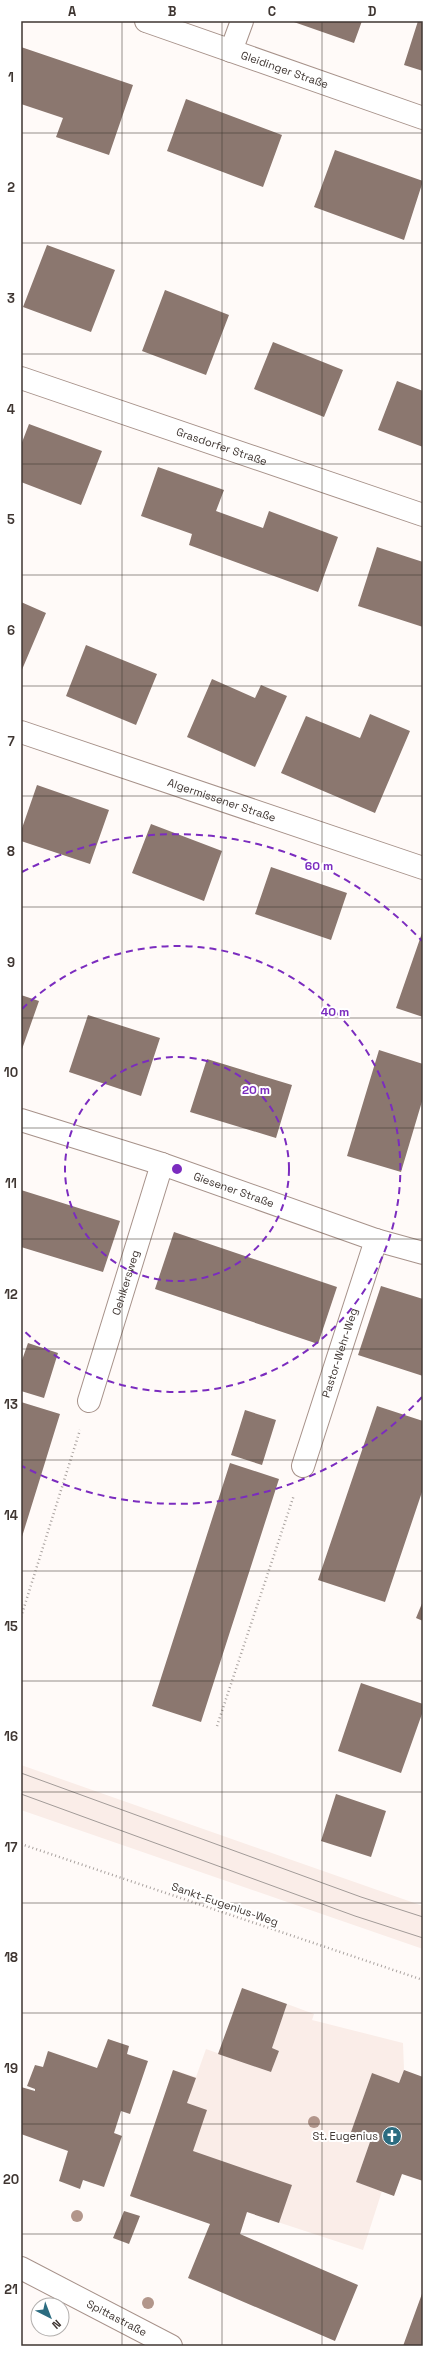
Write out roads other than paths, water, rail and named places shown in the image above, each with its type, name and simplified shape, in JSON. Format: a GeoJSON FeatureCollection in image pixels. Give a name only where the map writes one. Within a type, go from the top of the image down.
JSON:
{"type":"FeatureCollection","features":[{"type":"Feature","properties":{"kind":"street","name":"Gleidinger Straße"},"geometry":{"type":"LineString","coordinates":[[146,21],[423,118]]}},
{"type":"Feature","properties":{"kind":"street"},"geometry":{"type":"LineString","coordinates":[[232,51],[242,21]]}},
{"type":"Feature","properties":{"kind":"street","name":"Grasdorfer Straße"},"geometry":{"type":"LineString","coordinates":[[21,378],[423,515]]}},
{"type":"Feature","properties":{"kind":"street","name":"Algermissener Straße"},"geometry":{"type":"LineString","coordinates":[[21,732],[423,868]]}},
{"type":"Feature","properties":{"kind":"street","name":"Giesener Straße"},"geometry":{"type":"LineString","coordinates":[[21,1120],[162,1164],[376,1240],[421,1247]]}},
{"type":"Feature","properties":{"kind":"street","name":"Oehlkersweg"},"geometry":{"type":"LineString","coordinates":[[89,1401],[162,1164]]}},
{"type":"Feature","properties":{"kind":"street","name":"Pastor-Wehr-Weg"},"geometry":{"type":"LineString","coordinates":[[303,1466],[376,1240]]}},
{"type":"Feature","properties":{"kind":"street","name":"Spittastraße"},"geometry":{"type":"LineString","coordinates":[[21,2268],[171,2346]]}},
{"type":"Feature","properties":{"kind":"tram line"},"geometry":{"type":"LineString","coordinates":[[21,1773],[361,1897],[423,1917]]}},
{"type":"Feature","properties":{"kind":"tram line"},"geometry":{"type":"LineString","coordinates":[[21,1794],[355,1916],[423,1938]]}},
{"type":"Feature","properties":{"kind":"place","name":"St. Eugenius"},"geometry":{"type":"Point","coordinates":[392,2136]}}]}
